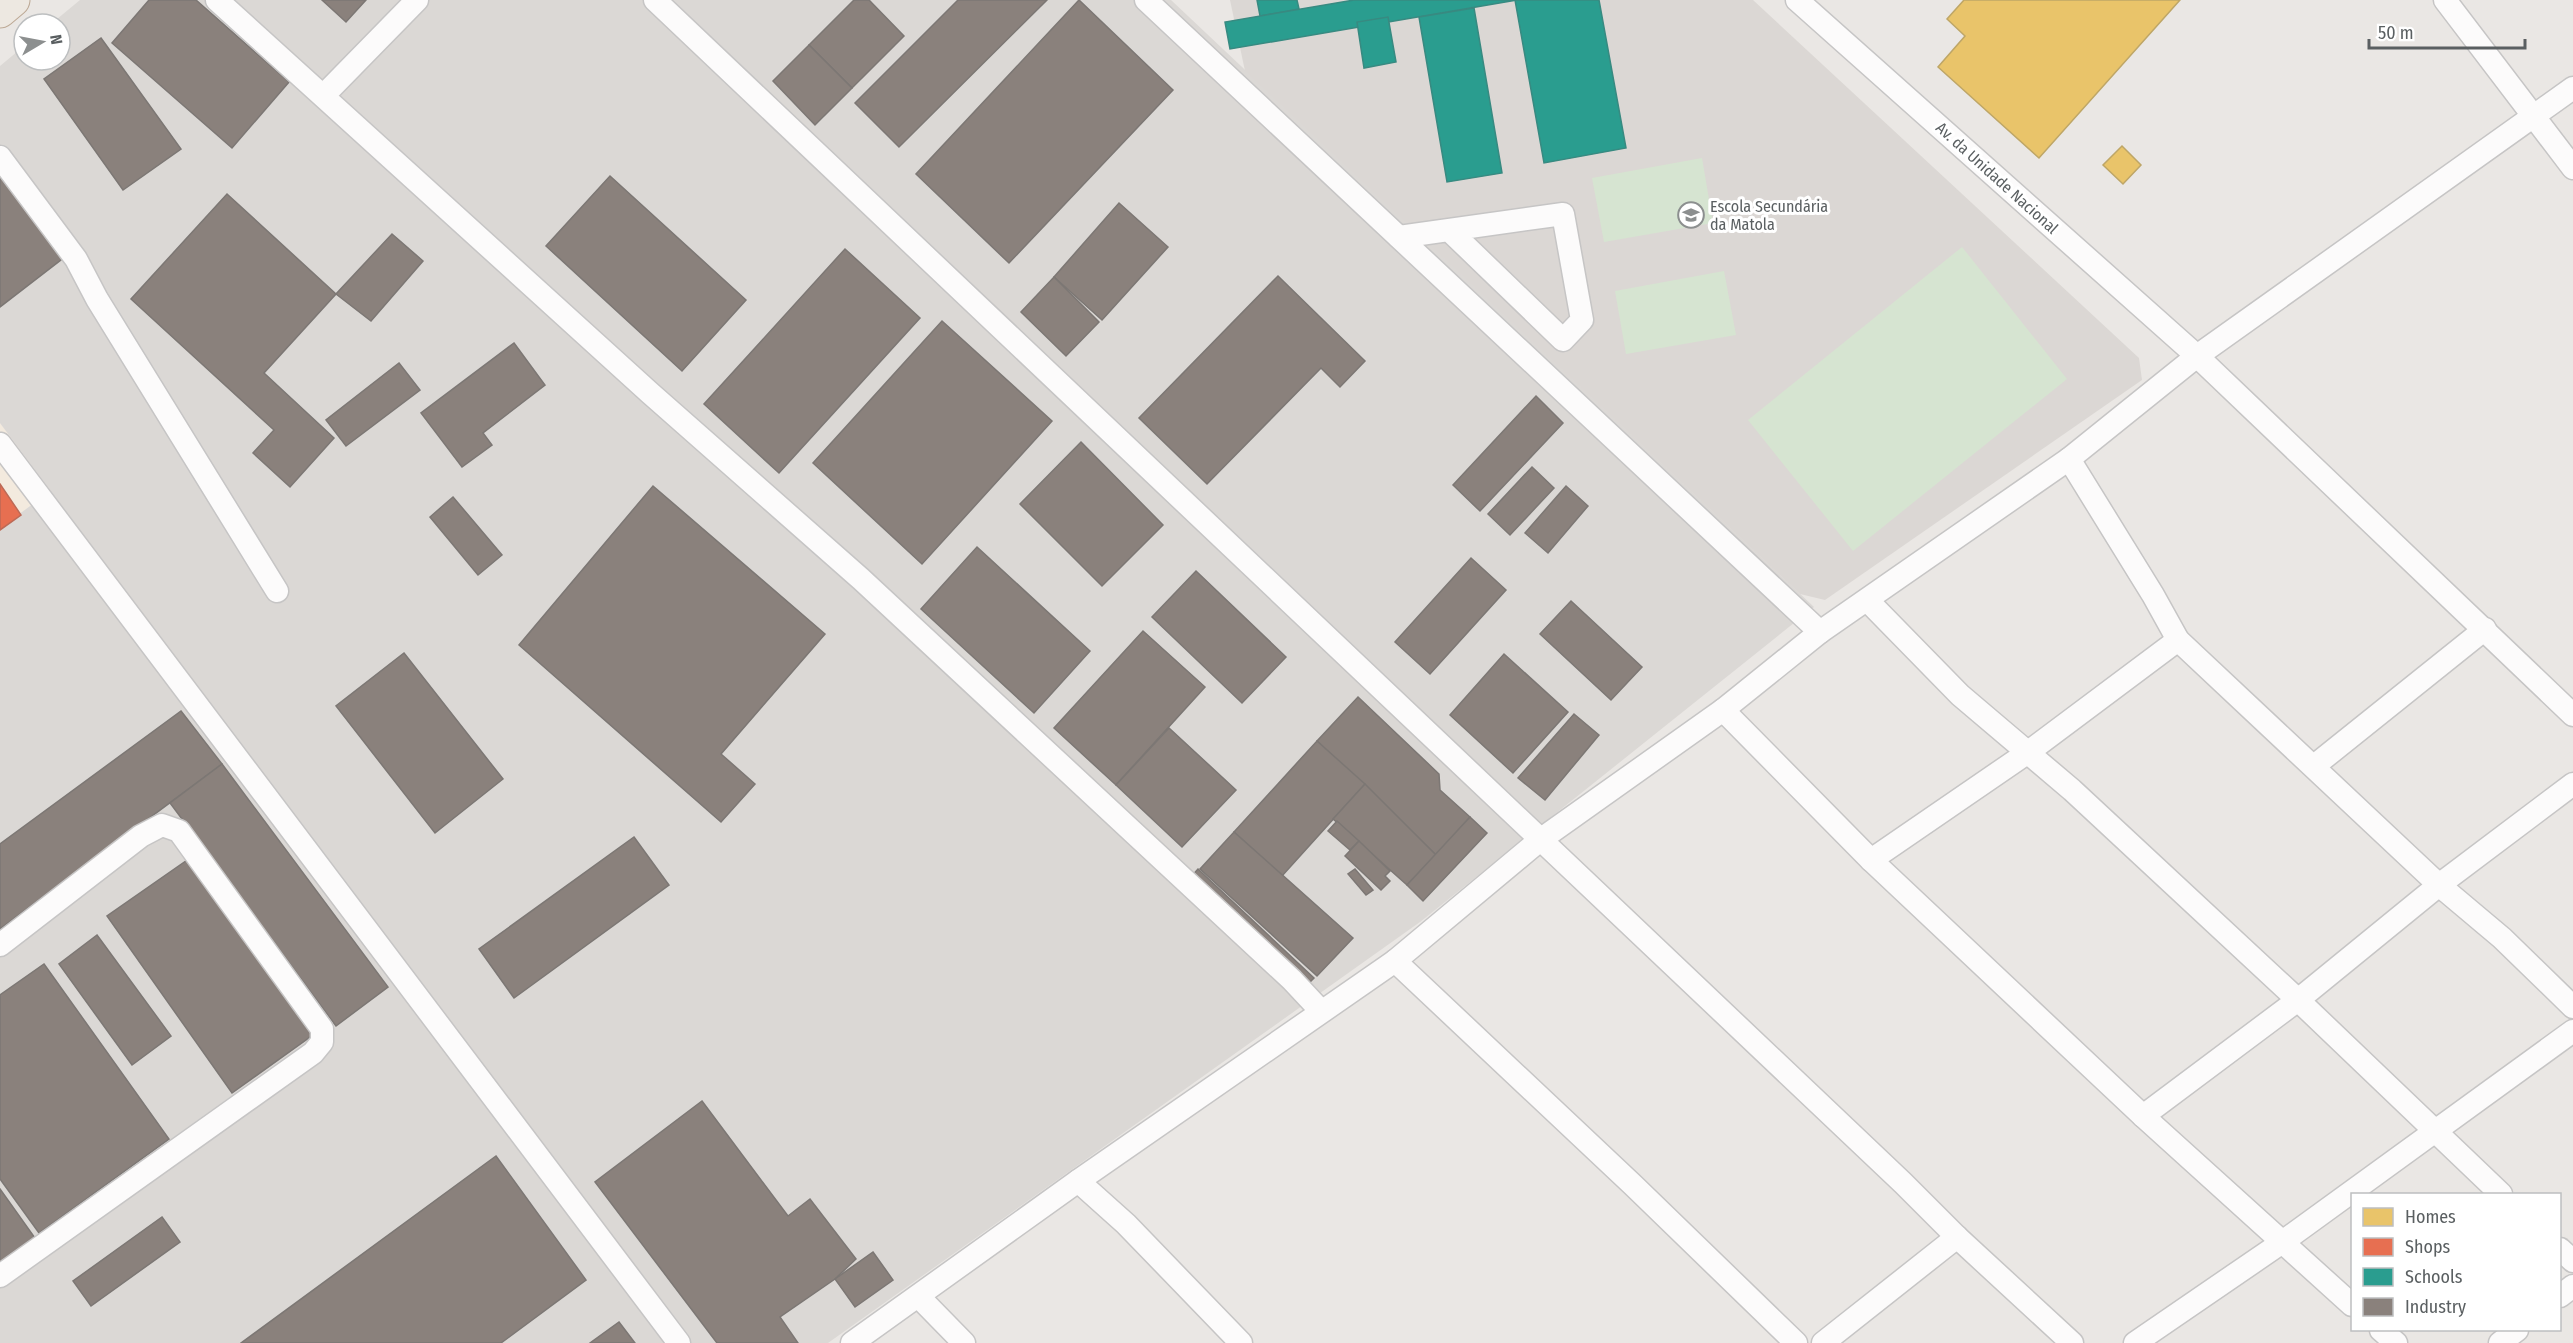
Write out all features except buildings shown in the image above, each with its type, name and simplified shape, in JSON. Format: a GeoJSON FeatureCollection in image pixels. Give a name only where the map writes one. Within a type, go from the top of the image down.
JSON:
{"type":"FeatureCollection","features":[{"type":"Feature","properties":{"kind":"highway"},"geometry":{"type":"LineString","coordinates":[[0,11],[13,0]]}},
{"type":"Feature","properties":{"kind":"street"},"geometry":{"type":"LineString","coordinates":[[217,0],[650,393],[861,579],[1292,980],[1321,1011]]}},
{"type":"Feature","properties":{"kind":"street"},"geometry":{"type":"LineString","coordinates":[[324,95],[417,0]]}},
{"type":"Feature","properties":{"kind":"street"},"geometry":{"type":"LineString","coordinates":[[655,0],[1957,1237],[2072,1343]]}},
{"type":"Feature","properties":{"kind":"street"},"geometry":{"type":"LineString","coordinates":[[1146,0],[1820,632]]}},
{"type":"Feature","properties":{"kind":"street","name":"Av. da Unidade Nacional"},"geometry":{"type":"LineString","coordinates":[[1797,0],[2197,356],[2573,715]]}},
{"type":"Feature","properties":{"kind":"street"},"geometry":{"type":"LineString","coordinates":[[2445,0],[2573,168]]}},
{"type":"Feature","properties":{"kind":"street"},"geometry":{"type":"LineString","coordinates":[[852,1343],[1078,1181],[1395,961],[1540,840],[1723,710],[1820,632],[1868,601],[2069,459],[2197,356],[2573,88]]}},
{"type":"Feature","properties":{"kind":"street"},"geometry":{"type":"LineString","coordinates":[[0,157],[76,259],[97,299],[277,591]]}},
{"type":"Feature","properties":{"kind":"street"},"geometry":{"type":"LineString","coordinates":[[1399,237],[1563,214],[1582,320],[1563,340],[1449,230]]}},
{"type":"Feature","properties":{"kind":"street"},"geometry":{"type":"LineString","coordinates":[[0,444],[679,1343]]}},
{"type":"Feature","properties":{"kind":"street"},"geometry":{"type":"LineString","coordinates":[[2069,459],[2178,640],[2439,885],[2502,938],[2573,1007]]}},
{"type":"Feature","properties":{"kind":"street"},"geometry":{"type":"LineString","coordinates":[[1868,601],[1960,695],[2072,790],[2298,1000],[2433,1132],[2500,1193]]}},
{"type":"Feature","properties":{"kind":"street"},"geometry":{"type":"LineString","coordinates":[[2314,766],[2485,629]]}},
{"type":"Feature","properties":{"kind":"street"},"geometry":{"type":"LineString","coordinates":[[1871,860],[2027,753],[2178,640]]}},
{"type":"Feature","properties":{"kind":"street"},"geometry":{"type":"LineString","coordinates":[[1723,710],[1871,860],[2143,1116],[2351,1304]]}},
{"type":"Feature","properties":{"kind":"street"},"geometry":{"type":"LineString","coordinates":[[2143,1116],[2298,1000],[2439,885],[2573,784]]}},
{"type":"Feature","properties":{"kind":"street"},"geometry":{"type":"LineString","coordinates":[[0,945],[141,836],[162,825],[179,831],[322,1029],[322,1042],[313,1053],[0,1276]]}},
{"type":"Feature","properties":{"kind":"street"},"geometry":{"type":"LineString","coordinates":[[1395,961],[1633,1185],[1796,1343]]}},
{"type":"Feature","properties":{"kind":"street"},"geometry":{"type":"LineString","coordinates":[[2135,1343],[2281,1243],[2573,1031]]}},
{"type":"Feature","properties":{"kind":"street"},"geometry":{"type":"LineString","coordinates":[[1078,1181],[1126,1224],[1241,1343]]}},
{"type":"Feature","properties":{"kind":"street"},"geometry":{"type":"LineString","coordinates":[[1823,1343],[1957,1237]]}},
{"type":"Feature","properties":{"kind":"street"},"geometry":{"type":"LineString","coordinates":[[2561,1251],[2573,1261]]}},
{"type":"Feature","properties":{"kind":"street"},"geometry":{"type":"LineString","coordinates":[[919,1297],[964,1343]]}},
{"type":"Feature","properties":{"kind":"street"},"geometry":{"type":"LineString","coordinates":[[2383,1331],[2396,1343]]}},
{"type":"Feature","properties":{"kind":"street"},"geometry":{"type":"LineString","coordinates":[[2500,1343],[2515,1331]]}},
{"type":"Feature","properties":{"kind":"shaded area"},"geometry":{"type":"Polygon","coordinates":[[[80,0],[1171,0],[1814,607],[1420,922],[828,1343],[0,1343],[0,528],[51,491],[0,423],[0,66],[12,56],[12,72],[72,72],[72,12],[66,12],[80,0]]]}},
{"type":"Feature","properties":{"kind":"shaded area","name":"Escola Secundária da Matola"},"geometry":{"type":"Polygon","coordinates":[[[1230,0],[1753,0],[2139,358],[2142,380],[1825,600],[1800,594],[1245,71],[1230,0]]]}},
{"type":"Feature","properties":{"kind":"shaded area"},"geometry":{"type":"Polygon","coordinates":[[[0,423],[51,491],[0,528],[0,423]]]}},
{"type":"Feature","properties":{"kind":"green space"},"geometry":{"type":"Polygon","coordinates":[[[1702,158],[1713,223],[1604,242],[1592,178],[1702,158]]]}},
{"type":"Feature","properties":{"kind":"green space"},"geometry":{"type":"Polygon","coordinates":[[[1962,247],[2067,379],[1853,551],[1748,420],[1962,247]]]}},
{"type":"Feature","properties":{"kind":"green space"},"geometry":{"type":"Polygon","coordinates":[[[1724,271],[1736,335],[1626,354],[1615,291],[1724,271]]]}},
{"type":"Feature","properties":{"kind":"place","name":"Escola Secundária da Matola"},"geometry":{"type":"Point","coordinates":[1691,215]}}]}
